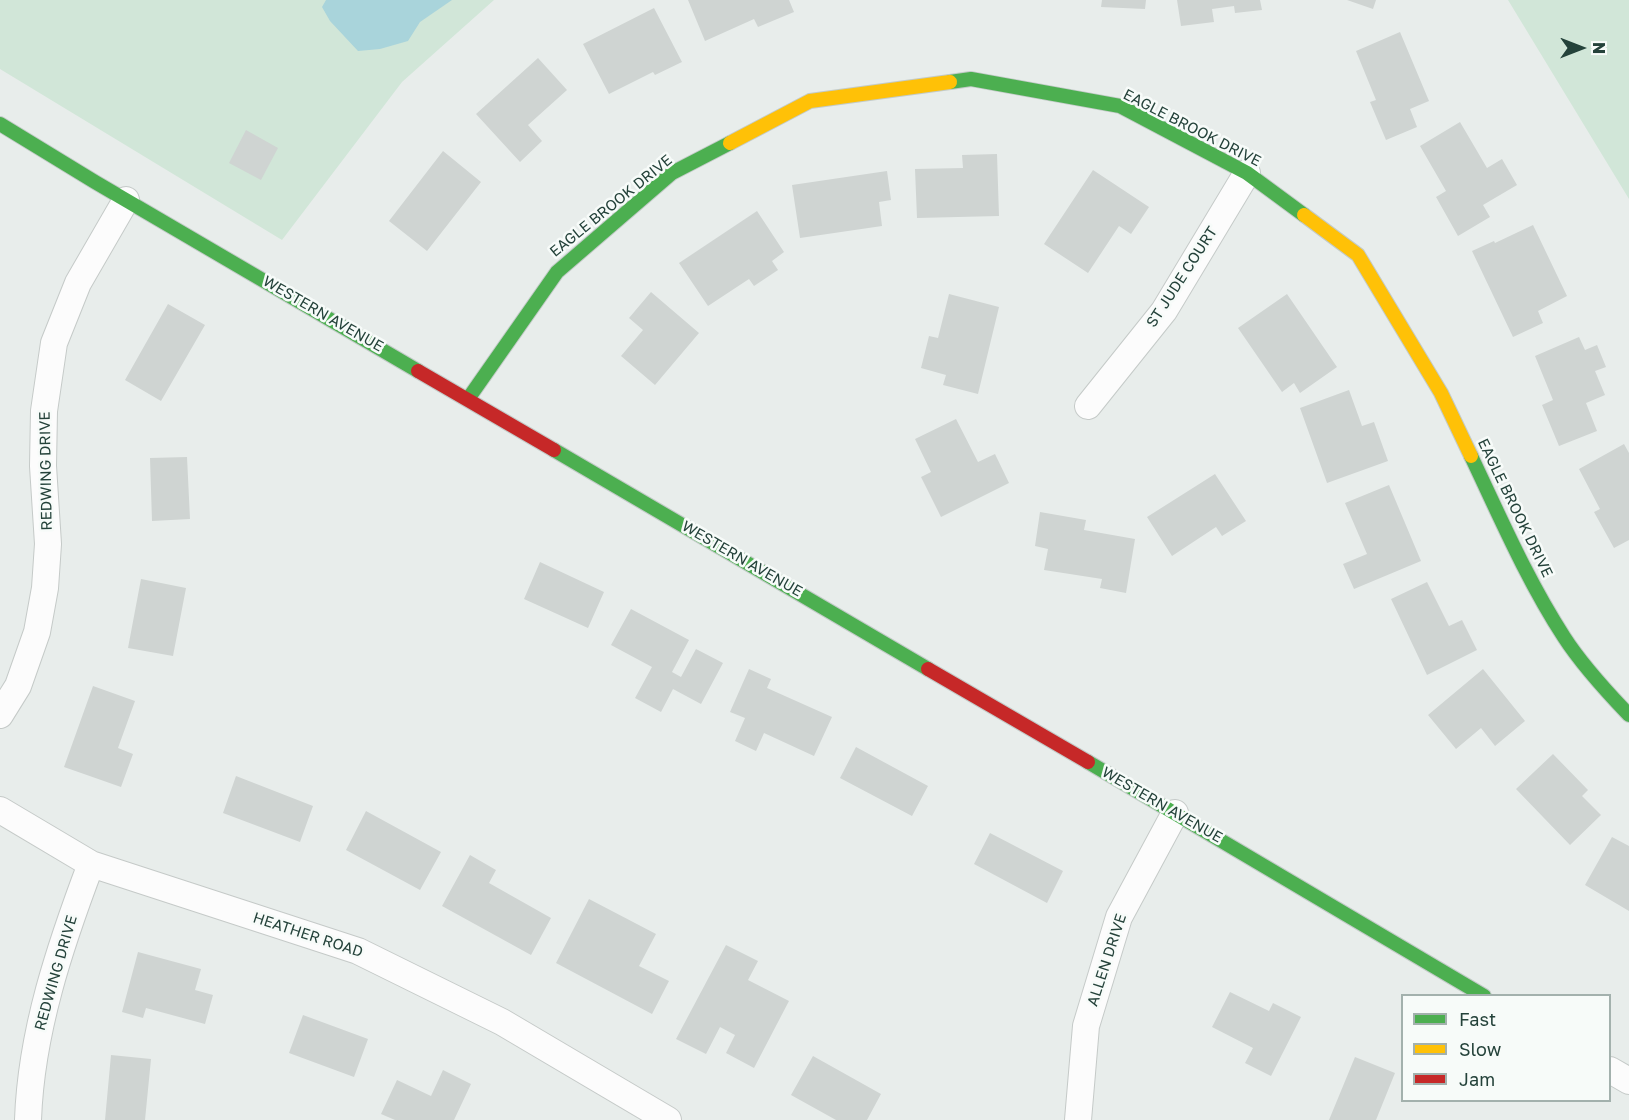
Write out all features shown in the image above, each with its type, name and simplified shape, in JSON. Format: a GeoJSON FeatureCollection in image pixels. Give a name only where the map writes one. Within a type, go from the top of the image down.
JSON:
{"type":"FeatureCollection","features":[{"type":"Feature","properties":{"kind":"street","name":"EAGLE BROOK DRIVE"},"geometry":{"type":"LineString","coordinates":[[468,399],[556,272],[672,172],[810,101],[971,79],[1120,106],[1247,172],[1358,255],[1440,393],[1523,566],[1564,638],[1604,688],[1629,714]]}},
{"type":"Feature","properties":{"kind":"street","name":"WESTERN AVENUE"},"geometry":{"type":"LineString","coordinates":[[0,124],[1481,994]]}},
{"type":"Feature","properties":{"kind":"street","name":"ST JUDE COURT"},"geometry":{"type":"LineString","coordinates":[[1088,406],[1164,310],[1247,172]]}},
{"type":"Feature","properties":{"kind":"street","name":"REDWING DRIVE"},"geometry":{"type":"LineString","coordinates":[[0,715],[18,686],[37,632],[45,588],[48,544],[43,466],[44,411],[54,343],[78,283],[126,200]]}},
{"type":"Feature","properties":{"kind":"street","name":"HEATHER ROAD"},"geometry":{"type":"LineString","coordinates":[[0,810],[91,864],[358,951],[502,1022],[668,1120]]}},
{"type":"Feature","properties":{"kind":"street","name":"ALLEN DRIVE"},"geometry":{"type":"LineString","coordinates":[[1078,1120],[1086,1026],[1119,917],[1175,813]]}},
{"type":"Feature","properties":{"kind":"street","name":"REDWING DRIVE"},"geometry":{"type":"LineString","coordinates":[[27,1120],[28,1094],[42,1015],[91,864]]}},
{"type":"Feature","properties":{"kind":"street"},"geometry":{"type":"LineString","coordinates":[[1611,1071],[1629,1081]]}},
{"type":"Feature","properties":{"kind":"green space"},"geometry":{"type":"Polygon","coordinates":[[[0,0],[494,0],[402,82],[282,240],[0,69],[0,0]]]}},
{"type":"Feature","properties":{"kind":"green space"},"geometry":{"type":"Polygon","coordinates":[[[1508,0],[1629,0],[1629,199],[1508,0]]]}},
{"type":"Feature","properties":{"kind":"water"},"geometry":{"type":"Polygon","coordinates":[[[326,0],[452,0],[420,22],[408,41],[380,49],[358,51],[330,21],[322,7],[326,0]]]}},
{"type":"Feature","properties":{"kind":"building"},"geometry":{"type":"Polygon","coordinates":[[[688,0],[789,0],[794,12],[758,27],[754,19],[705,41],[688,0]]]}},
{"type":"Feature","properties":{"kind":"building"},"geometry":{"type":"Polygon","coordinates":[[[1102,0],[1146,0],[1145,9],[1101,7],[1102,0]]]}},
{"type":"Feature","properties":{"kind":"building"},"geometry":{"type":"Polygon","coordinates":[[[1177,0],[1260,0],[1262,10],[1235,13],[1234,6],[1212,9],[1214,22],[1181,26],[1177,0]]]}},
{"type":"Feature","properties":{"kind":"building"},"geometry":{"type":"Polygon","coordinates":[[[1347,0],[1376,0],[1373,9],[1347,0]]]}},
{"type":"Feature","properties":{"kind":"building"},"geometry":{"type":"Polygon","coordinates":[[[654,8],[682,62],[655,75],[653,72],[609,94],[583,44],[654,8]]]}},
{"type":"Feature","properties":{"kind":"building"},"geometry":{"type":"Polygon","coordinates":[[[1400,32],[1429,101],[1410,109],[1417,127],[1386,140],[1370,102],[1376,100],[1356,51],[1400,32]]]}},
{"type":"Feature","properties":{"kind":"building"},"geometry":{"type":"Polygon","coordinates":[[[538,58],[567,90],[528,125],[542,141],[520,162],[476,114],[538,58]]]}},
{"type":"Feature","properties":{"kind":"building"},"geometry":{"type":"Polygon","coordinates":[[[1460,122],[1487,168],[1502,159],[1517,185],[1483,205],[1490,217],[1458,236],[1436,197],[1446,191],[1420,146],[1460,122]]]}},
{"type":"Feature","properties":{"kind":"building"},"geometry":{"type":"Polygon","coordinates":[[[246,130],[278,148],[261,180],[229,163],[246,130]]]}},
{"type":"Feature","properties":{"kind":"building"},"geometry":{"type":"Polygon","coordinates":[[[443,151],[481,182],[427,251],[389,221],[443,151]]]}},
{"type":"Feature","properties":{"kind":"building"},"geometry":{"type":"Polygon","coordinates":[[[997,154],[999,216],[917,218],[915,169],[963,168],[962,155],[997,154]]]}},
{"type":"Feature","properties":{"kind":"building"},"geometry":{"type":"Polygon","coordinates":[[[1093,170],[1149,207],[1131,234],[1119,226],[1088,273],[1044,244],[1093,170]]]}},
{"type":"Feature","properties":{"kind":"building"},"geometry":{"type":"Polygon","coordinates":[[[887,171],[891,200],[879,202],[882,226],[800,238],[792,185],[887,171]]]}},
{"type":"Feature","properties":{"kind":"building"},"geometry":{"type":"Polygon","coordinates":[[[757,211],[784,252],[772,261],[778,270],[754,286],[749,279],[708,306],[679,263],[757,211]]]}},
{"type":"Feature","properties":{"kind":"building"},"geometry":{"type":"Polygon","coordinates":[[[1533,225],[1567,296],[1538,311],[1543,323],[1513,337],[1472,251],[1533,225]]]}},
{"type":"Feature","properties":{"kind":"building"},"geometry":{"type":"Polygon","coordinates":[[[651,292],[699,333],[655,385],[621,356],[643,330],[629,318],[651,292]]]}},
{"type":"Feature","properties":{"kind":"building"},"geometry":{"type":"Polygon","coordinates":[[[949,294],[999,307],[978,394],[943,385],[946,375],[921,368],[929,336],[938,338],[949,294]]]}},
{"type":"Feature","properties":{"kind":"building"},"geometry":{"type":"Polygon","coordinates":[[[1287,294],[1337,367],[1300,393],[1294,383],[1282,392],[1238,328],[1287,294]]]}},
{"type":"Feature","properties":{"kind":"building"},"geometry":{"type":"Polygon","coordinates":[[[168,304],[205,325],[161,401],[125,380],[168,304]]]}},
{"type":"Feature","properties":{"kind":"building"},"geometry":{"type":"Polygon","coordinates":[[[1579,337],[1585,350],[1597,345],[1606,367],[1595,371],[1605,395],[1586,403],[1597,431],[1559,446],[1542,405],[1553,400],[1535,356],[1579,337]]]}},
{"type":"Feature","properties":{"kind":"building"},"geometry":{"type":"Polygon","coordinates":[[[1349,390],[1362,426],[1374,422],[1388,461],[1327,483],[1300,408],[1349,390]]]}},
{"type":"Feature","properties":{"kind":"building"},"geometry":{"type":"Polygon","coordinates":[[[956,419],[978,462],[995,454],[1009,483],[941,517],[921,477],[931,472],[915,439],[956,419]]]}},
{"type":"Feature","properties":{"kind":"building"},"geometry":{"type":"Polygon","coordinates":[[[1624,444],[1629,453],[1629,540],[1614,548],[1594,512],[1600,509],[1579,469],[1624,444]]]}},
{"type":"Feature","properties":{"kind":"building"},"geometry":{"type":"Polygon","coordinates":[[[187,457],[190,519],[152,521],[150,458],[187,457]]]}},
{"type":"Feature","properties":{"kind":"building"},"geometry":{"type":"Polygon","coordinates":[[[1215,474],[1246,521],[1222,536],[1216,527],[1172,556],[1147,517],[1215,474]]]}},
{"type":"Feature","properties":{"kind":"building"},"geometry":{"type":"Polygon","coordinates":[[[1389,485],[1421,561],[1354,589],[1343,564],[1367,554],[1345,503],[1389,485]]]}},
{"type":"Feature","properties":{"kind":"building"},"geometry":{"type":"Polygon","coordinates":[[[1040,512],[1086,520],[1084,530],[1135,539],[1126,593],[1100,588],[1102,579],[1044,570],[1048,549],[1035,546],[1040,512]]]}},
{"type":"Feature","properties":{"kind":"building"},"geometry":{"type":"Polygon","coordinates":[[[540,562],[604,592],[588,628],[524,599],[540,562]]]}},
{"type":"Feature","properties":{"kind":"building"},"geometry":{"type":"Polygon","coordinates":[[[141,579],[186,588],[173,656],[128,648],[141,579]]]}},
{"type":"Feature","properties":{"kind":"building"},"geometry":{"type":"Polygon","coordinates":[[[1427,582],[1449,626],[1462,620],[1477,650],[1427,675],[1391,599],[1427,582]]]}},
{"type":"Feature","properties":{"kind":"building"},"geometry":{"type":"Polygon","coordinates":[[[631,609],[689,640],[672,672],[681,677],[696,649],[723,663],[701,704],[673,689],[661,712],[635,698],[652,667],[611,645],[631,609]]]}},
{"type":"Feature","properties":{"kind":"building"},"geometry":{"type":"Polygon","coordinates":[[[749,669],[771,679],[767,688],[832,717],[814,756],[764,733],[756,751],[735,741],[745,718],[730,712],[749,669]]]}},
{"type":"Feature","properties":{"kind":"building"},"geometry":{"type":"Polygon","coordinates":[[[1483,669],[1525,721],[1495,746],[1481,728],[1456,749],[1428,715],[1483,669]]]}},
{"type":"Feature","properties":{"kind":"building"},"geometry":{"type":"Polygon","coordinates":[[[93,686],[135,701],[118,748],[133,754],[121,787],[64,767],[93,686]]]}},
{"type":"Feature","properties":{"kind":"building"},"geometry":{"type":"Polygon","coordinates":[[[856,747],[928,786],[912,816],[840,778],[856,747]]]}},
{"type":"Feature","properties":{"kind":"building"},"geometry":{"type":"Polygon","coordinates":[[[1553,754],[1588,790],[1582,796],[1601,815],[1570,845],[1516,789],[1553,754]]]}},
{"type":"Feature","properties":{"kind":"building"},"geometry":{"type":"Polygon","coordinates":[[[236,776],[313,806],[300,842],[223,813],[236,776]]]}},
{"type":"Feature","properties":{"kind":"building"},"geometry":{"type":"Polygon","coordinates":[[[366,811],[441,852],[420,890],[346,850],[366,811]]]}},
{"type":"Feature","properties":{"kind":"building"},"geometry":{"type":"Polygon","coordinates":[[[990,833],[1063,871],[1047,903],[974,864],[990,833]]]}},
{"type":"Feature","properties":{"kind":"building"},"geometry":{"type":"Polygon","coordinates":[[[1612,837],[1629,846],[1629,911],[1585,885],[1612,837]]]}},
{"type":"Feature","properties":{"kind":"building"},"geometry":{"type":"Polygon","coordinates":[[[470,855],[496,870],[489,883],[551,918],[531,955],[442,906],[470,855]]]}},
{"type":"Feature","properties":{"kind":"building"},"geometry":{"type":"Polygon","coordinates":[[[589,899],[656,934],[639,966],[669,981],[652,1014],[556,963],[589,899]]]}},
{"type":"Feature","properties":{"kind":"building"},"geometry":{"type":"Polygon","coordinates":[[[726,945],[758,961],[748,980],[789,1001],[754,1068],[726,1053],[735,1035],[720,1027],[706,1054],[676,1039],[726,945]]]}},
{"type":"Feature","properties":{"kind":"building"},"geometry":{"type":"Polygon","coordinates":[[[138,952],[201,969],[195,990],[213,995],[205,1024],[146,1008],[143,1018],[122,1012],[138,952]]]}},
{"type":"Feature","properties":{"kind":"building"},"geometry":{"type":"Polygon","coordinates":[[[1230,992],[1269,1011],[1273,1003],[1301,1017],[1271,1076],[1245,1063],[1253,1048],[1212,1027],[1230,992]]]}},
{"type":"Feature","properties":{"kind":"building"},"geometry":{"type":"Polygon","coordinates":[[[303,1015],[368,1039],[354,1077],[289,1053],[303,1015]]]}},
{"type":"Feature","properties":{"kind":"building"},"geometry":{"type":"Polygon","coordinates":[[[111,1055],[151,1059],[145,1120],[105,1120],[111,1055]]]}},
{"type":"Feature","properties":{"kind":"building"},"geometry":{"type":"Polygon","coordinates":[[[813,1056],[881,1094],[867,1120],[836,1120],[791,1095],[813,1056]]]}},
{"type":"Feature","properties":{"kind":"building"},"geometry":{"type":"Polygon","coordinates":[[[1355,1057],[1395,1073],[1376,1120],[1329,1120],[1355,1057]]]}},
{"type":"Feature","properties":{"kind":"building"},"geometry":{"type":"Polygon","coordinates":[[[443,1070],[471,1084],[454,1120],[395,1120],[381,1114],[397,1080],[431,1096],[443,1070]]]}},
{"type":"Feature","properties":{"kind":"traffic: fast"},"geometry":{"type":"LineString","coordinates":[[950,82],[971,79],[1120,106],[1247,173],[1304,215]]}},
{"type":"Feature","properties":{"kind":"traffic: fast"},"geometry":{"type":"LineString","coordinates":[[0,124],[418,371]]}},
{"type":"Feature","properties":{"kind":"traffic: fast"},"geometry":{"type":"LineString","coordinates":[[468,399],[557,272],[672,173],[730,143]]}},
{"type":"Feature","properties":{"kind":"traffic: fast"},"geometry":{"type":"LineString","coordinates":[[554,450],[928,669]]}},
{"type":"Feature","properties":{"kind":"traffic: fast"},"geometry":{"type":"LineString","coordinates":[[1471,456],[1514,548],[1564,637],[1603,687],[1629,715]]}},
{"type":"Feature","properties":{"kind":"traffic: fast"},"geometry":{"type":"LineString","coordinates":[[1088,762],[1481,994]]}},
{"type":"Feature","properties":{"kind":"traffic: slow"},"geometry":{"type":"LineString","coordinates":[[730,143],[810,101],[950,82]]}},
{"type":"Feature","properties":{"kind":"traffic: slow"},"geometry":{"type":"LineString","coordinates":[[1304,215],[1358,255],[1441,393],[1471,456]]}},
{"type":"Feature","properties":{"kind":"traffic: jam"},"geometry":{"type":"LineString","coordinates":[[418,371],[554,450]]}},
{"type":"Feature","properties":{"kind":"traffic: jam"},"geometry":{"type":"LineString","coordinates":[[928,669],[1088,762]]}}]}
